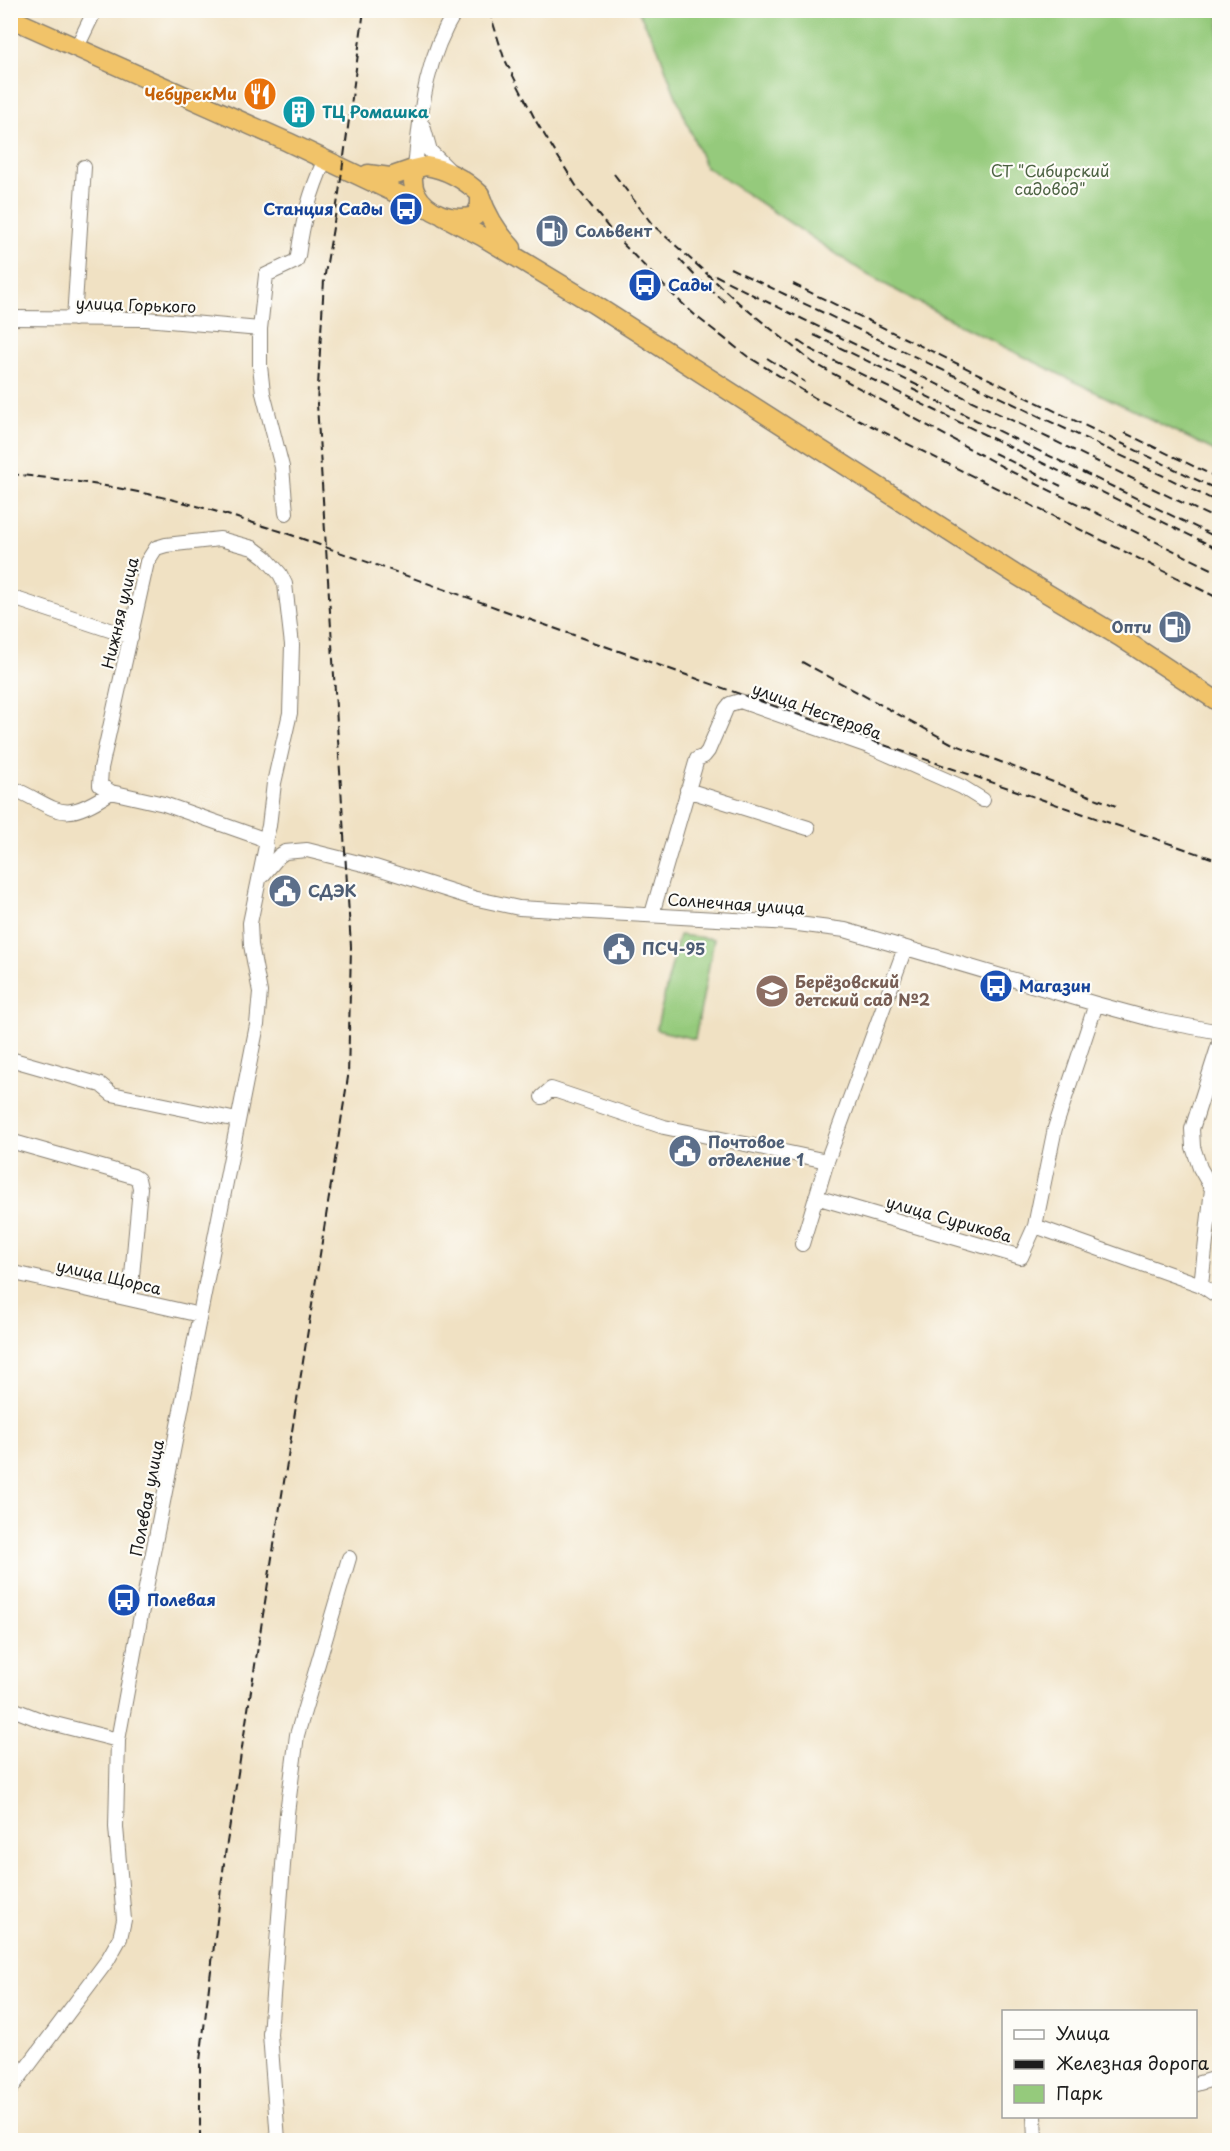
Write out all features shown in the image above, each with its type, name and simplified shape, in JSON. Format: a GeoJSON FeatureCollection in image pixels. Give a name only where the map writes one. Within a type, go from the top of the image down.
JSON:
{"type":"FeatureCollection","features":[{"type":"Feature","properties":{"kind":"highway"},"geometry":{"type":"LineString","coordinates":[[10,18],[325,159],[435,212],[547,275],[1018,576],[1120,637],[1220,703]]}},
{"type":"Feature","properties":{"kind":"highway"},"geometry":{"type":"LineString","coordinates":[[351,172],[390,177],[426,166],[453,174],[480,194],[490,219],[515,251],[547,275]]}},
{"type":"Feature","properties":{"kind":"highway"},"geometry":{"type":"LineString","coordinates":[[414,169],[415,192],[435,212],[465,219],[475,216],[480,205],[480,194]]}},
{"type":"Feature","properties":{"kind":"street"},"geometry":{"type":"LineString","coordinates":[[77,47],[95,10]]}},
{"type":"Feature","properties":{"kind":"street"},"geometry":{"type":"LineString","coordinates":[[414,169],[430,63],[443,31],[456,10]]}},
{"type":"Feature","properties":{"kind":"street"},"geometry":{"type":"LineString","coordinates":[[421,115],[430,151],[453,174]]}},
{"type":"Feature","properties":{"kind":"street"},"geometry":{"type":"LineString","coordinates":[[286,513],[281,480],[282,467],[263,393],[260,329],[266,275],[296,261],[302,222],[325,159]]}},
{"type":"Feature","properties":{"kind":"street"},"geometry":{"type":"LineString","coordinates":[[74,319],[84,167]]}},
{"type":"Feature","properties":{"kind":"street","name":"улица Горького"},"geometry":{"type":"LineString","coordinates":[[10,318],[146,319],[260,329]]}},
{"type":"Feature","properties":{"kind":"street","name":"Нижняя улица"},"geometry":{"type":"LineString","coordinates":[[111,792],[100,785],[102,768],[147,562],[156,548],[220,539],[253,548],[265,557],[280,574],[285,584]]}},
{"type":"Feature","properties":{"kind":"street","name":"Полевая улица"},"geometry":{"type":"LineString","coordinates":[[10,2090],[107,1961],[120,1938],[124,1920],[116,1827],[118,1740],[260,1007],[258,976],[250,935],[274,783],[290,713],[292,645],[285,584]]}},
{"type":"Feature","properties":{"kind":"street"},"geometry":{"type":"LineString","coordinates":[[10,597],[131,637]]}},
{"type":"Feature","properties":{"kind":"street","name":"улица Нестерова"},"geometry":{"type":"LineString","coordinates":[[652,914],[696,759],[704,756],[708,751],[730,704],[740,701],[871,747],[962,787],[983,800]]}},
{"type":"Feature","properties":{"kind":"street"},"geometry":{"type":"LineString","coordinates":[[11,789],[51,808],[69,812],[85,808],[111,792],[164,804],[258,837],[265,842]]}},
{"type":"Feature","properties":{"kind":"street"},"geometry":{"type":"LineString","coordinates":[[687,790],[808,828]]}},
{"type":"Feature","properties":{"kind":"street","name":"Солнечная улица"},"geometry":{"type":"LineString","coordinates":[[259,882],[269,866],[279,856],[285,852],[307,850],[375,867],[455,893],[519,908],[789,923],[845,930],[1096,1004],[1155,1020],[1220,1032]]}},
{"type":"Feature","properties":{"kind":"street"},"geometry":{"type":"LineString","coordinates":[[802,1244],[827,1161],[905,948]]}},
{"type":"Feature","properties":{"kind":"street"},"geometry":{"type":"LineString","coordinates":[[1035,1226],[1055,1128],[1096,1004]]}},
{"type":"Feature","properties":{"kind":"street"},"geometry":{"type":"LineString","coordinates":[[1201,1285],[1216,1190],[1200,1168],[1193,1147],[1192,1129],[1220,1041]]}},
{"type":"Feature","properties":{"kind":"street"},"geometry":{"type":"LineString","coordinates":[[10,1059],[101,1085],[112,1094],[237,1120]]}},
{"type":"Feature","properties":{"kind":"street"},"geometry":{"type":"LineString","coordinates":[[542,1097],[551,1089],[664,1127],[827,1161]]}},
{"type":"Feature","properties":{"kind":"street"},"geometry":{"type":"LineString","coordinates":[[10,1141],[138,1179],[140,1188],[130,1298]]}},
{"type":"Feature","properties":{"kind":"street","name":"улица Сурикова"},"geometry":{"type":"LineString","coordinates":[[816,1197],[1021,1257],[1035,1226],[1201,1285],[1220,1298]]}},
{"type":"Feature","properties":{"kind":"street","name":"улица Щорса"},"geometry":{"type":"LineString","coordinates":[[10,1272],[200,1315]]}},
{"type":"Feature","properties":{"kind":"street"},"geometry":{"type":"LineString","coordinates":[[278,2140],[270,2034],[289,1802],[297,1735],[349,1558]]}},
{"type":"Feature","properties":{"kind":"street"},"geometry":{"type":"LineString","coordinates":[[10,1708],[43,1721],[118,1740]]}},
{"type":"Feature","properties":{"kind":"street"},"geometry":{"type":"LineString","coordinates":[[1197,2084],[1220,2077]]}},
{"type":"Feature","properties":{"kind":"street"},"geometry":{"type":"LineString","coordinates":[[1034,2118],[1035,2140]]}},
{"type":"Feature","properties":{"kind":"green space","name":"СТ \"Сибирский садовод\""},"geometry":{"type":"Polygon","coordinates":[[[638,11],[1219,11],[1219,453],[964,327],[868,275],[705,166],[658,48],[638,11]]]}},
{"type":"Feature","properties":{"kind":"green space"},"geometry":{"type":"Polygon","coordinates":[[[679,935],[714,939],[695,1039],[656,1030],[679,935]]]}},
{"type":"Feature","properties":{"kind":"railway"},"geometry":{"type":"LineString","coordinates":[[200,2140],[200,2061],[225,1855],[348,1077],[351,947],[317,404],[324,280],[339,193],[364,10]]}},
{"type":"Feature","properties":{"kind":"railway"},"geometry":{"type":"LineString","coordinates":[[489,10],[504,58],[537,123],[580,192],[616,237],[697,317],[747,356],[815,398],[1220,599]]}},
{"type":"Feature","properties":{"kind":"railway"},"geometry":{"type":"LineString","coordinates":[[614,174],[652,224],[739,303],[812,362],[1010,471],[1220,573]]}},
{"type":"Feature","properties":{"kind":"railway"},"geometry":{"type":"LineString","coordinates":[[679,259],[725,302]]}},
{"type":"Feature","properties":{"kind":"railway"},"geometry":{"type":"LineString","coordinates":[[730,268],[1220,503]]}},
{"type":"Feature","properties":{"kind":"railway"},"geometry":{"type":"LineString","coordinates":[[715,275],[1220,521]]}},
{"type":"Feature","properties":{"kind":"railway"},"geometry":{"type":"LineString","coordinates":[[793,284],[1220,491]]}},
{"type":"Feature","properties":{"kind":"railway"},"geometry":{"type":"LineString","coordinates":[[814,335],[925,389]]}},
{"type":"Feature","properties":{"kind":"railway"},"geometry":{"type":"LineString","coordinates":[[798,341],[810,349],[1220,550]]}},
{"type":"Feature","properties":{"kind":"railway"},"geometry":{"type":"LineString","coordinates":[[767,358],[805,382]]}},
{"type":"Feature","properties":{"kind":"railway"},"geometry":{"type":"LineString","coordinates":[[912,389],[1220,539]]}},
{"type":"Feature","properties":{"kind":"railway"},"geometry":{"type":"LineString","coordinates":[[1125,433],[1220,479]]}},
{"type":"Feature","properties":{"kind":"railway"},"geometry":{"type":"LineString","coordinates":[[994,453],[1061,486]]}},
{"type":"Feature","properties":{"kind":"railway"},"geometry":{"type":"LineString","coordinates":[[10,474],[128,490],[197,506],[280,531],[884,745],[1220,861]]}},
{"type":"Feature","properties":{"kind":"railway"},"geometry":{"type":"LineString","coordinates":[[802,662],[951,743],[1116,806]]}},
{"type":"Feature","properties":{"kind":"place","name":"ЧебурекМи"},"geometry":{"type":"Point","coordinates":[260,94]}},
{"type":"Feature","properties":{"kind":"place","name":"ТЦ Ромашка"},"geometry":{"type":"Point","coordinates":[299,112]}},
{"type":"Feature","properties":{"kind":"place","name":"Станция Сады"},"geometry":{"type":"Point","coordinates":[406,209]}},
{"type":"Feature","properties":{"kind":"place","name":"Сольвент"},"geometry":{"type":"Point","coordinates":[552,231]}},
{"type":"Feature","properties":{"kind":"place","name":"Сады"},"geometry":{"type":"Point","coordinates":[645,285]}},
{"type":"Feature","properties":{"kind":"place","name":"Опти"},"geometry":{"type":"Point","coordinates":[1175,627]}},
{"type":"Feature","properties":{"kind":"place","name":"СДЭК"},"geometry":{"type":"Point","coordinates":[285,891]}},
{"type":"Feature","properties":{"kind":"place","name":"ПСЧ-95"},"geometry":{"type":"Point","coordinates":[619,949]}},
{"type":"Feature","properties":{"kind":"place","name":"Магазин"},"geometry":{"type":"Point","coordinates":[996,986]}},
{"type":"Feature","properties":{"kind":"place","name":"Берёзовский детский сад №2"},"geometry":{"type":"Point","coordinates":[772,991]}},
{"type":"Feature","properties":{"kind":"place","name":"Почтовое отделение 1"},"geometry":{"type":"Point","coordinates":[685,1151]}},
{"type":"Feature","properties":{"kind":"place","name":"Полевая"},"geometry":{"type":"Point","coordinates":[124,1600]}}]}
